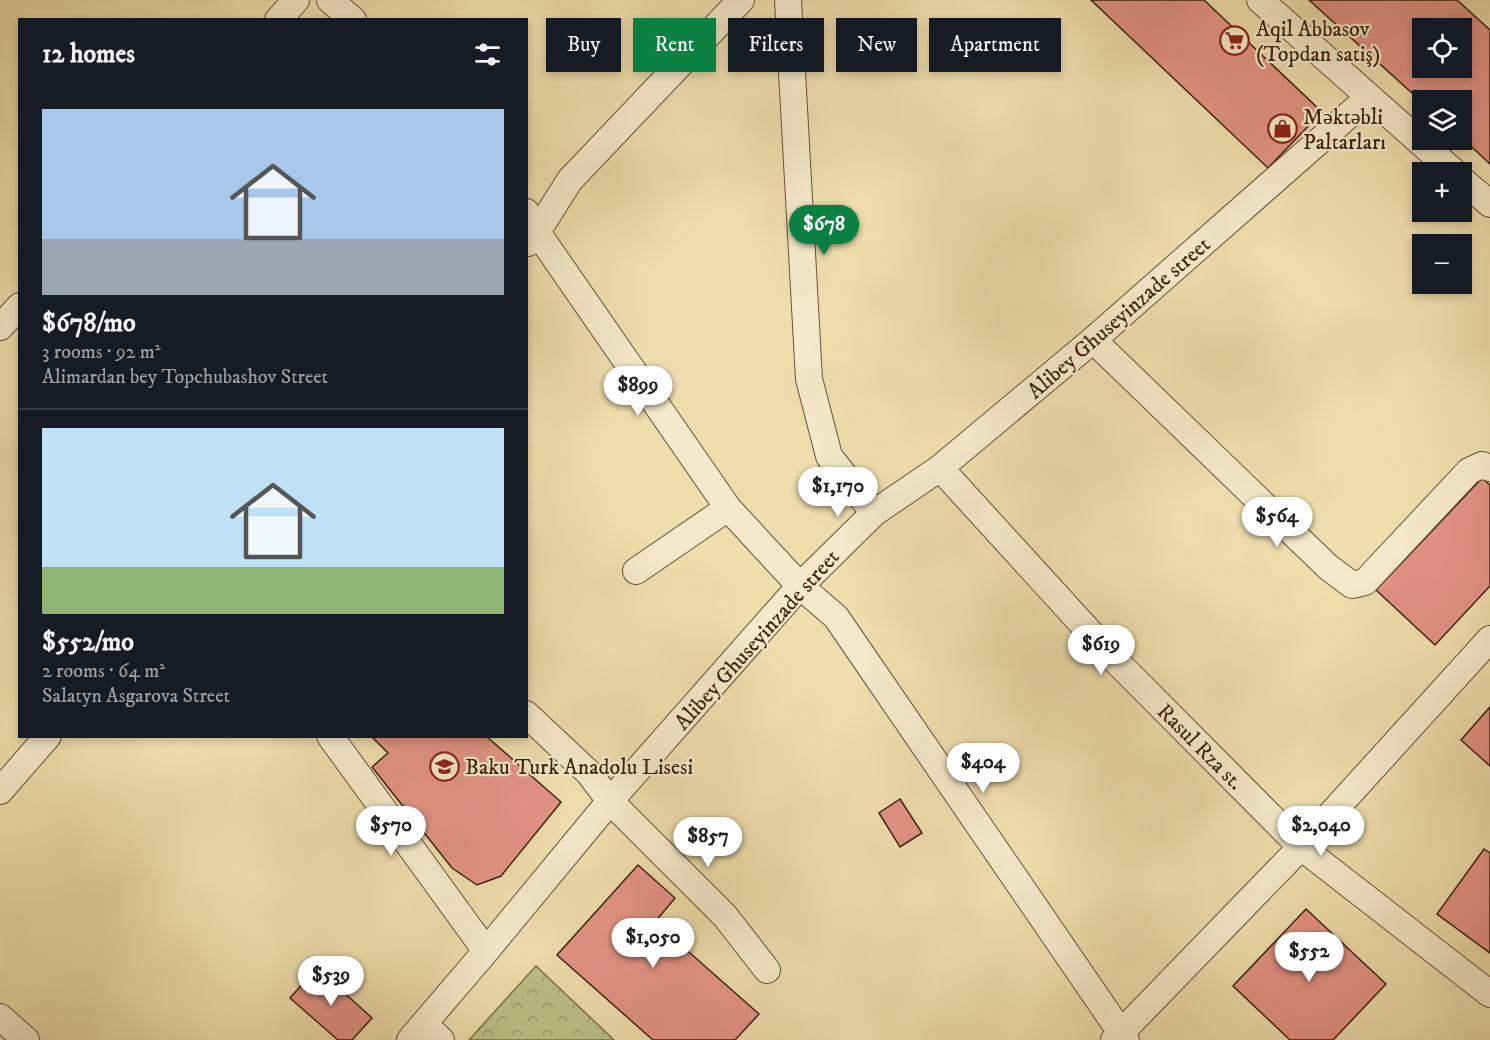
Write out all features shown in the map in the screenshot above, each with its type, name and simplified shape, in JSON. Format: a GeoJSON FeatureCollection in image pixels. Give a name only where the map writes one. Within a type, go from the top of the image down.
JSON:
{"type":"FeatureCollection","features":[{"type":"Feature","properties":{"kind":"street"},"geometry":{"type":"LineString","coordinates":[[280,18],[296,0]]}},
{"type":"Feature","properties":{"kind":"street"},"geometry":{"type":"LineString","coordinates":[[330,0],[351,18]]}},
{"type":"Feature","properties":{"kind":"street"},"geometry":{"type":"LineString","coordinates":[[741,0],[570,180],[530,229],[728,508],[800,586],[836,617],[1120,1038],[1301,847],[1490,639]]}},
{"type":"Feature","properties":{"kind":"street"},"geometry":{"type":"LineString","coordinates":[[788,0],[808,379],[830,456],[874,513]]}},
{"type":"Feature","properties":{"kind":"street"},"geometry":{"type":"LineString","coordinates":[[1260,0],[1442,162]]}},
{"type":"Feature","properties":{"kind":"street","name":"Alibey Ghuseyinzade street"},"geometry":{"type":"LineString","coordinates":[[425,1035],[486,951],[610,801],[800,586],[874,513],[939,468],[1093,340],[1368,98]]}},
{"type":"Feature","properties":{"kind":"street"},"geometry":{"type":"LineString","coordinates":[[1472,188],[1490,204]]}},
{"type":"Feature","properties":{"kind":"street"},"geometry":{"type":"LineString","coordinates":[[1093,340],[1328,567],[1352,585],[1365,582],[1469,471],[1482,465],[1490,468]]}},
{"type":"Feature","properties":{"kind":"street","name":"Rasul Rza st."},"geometry":{"type":"LineString","coordinates":[[939,468],[1116,661],[1301,847],[1490,994]]}},
{"type":"Feature","properties":{"kind":"street"},"geometry":{"type":"LineString","coordinates":[[636,571],[728,508]]}},
{"type":"Feature","properties":{"kind":"street"},"geometry":{"type":"LineString","coordinates":[[528,716],[589,773],[610,801],[725,916],[767,970]]}},
{"type":"Feature","properties":{"kind":"street"},"geometry":{"type":"LineString","coordinates":[[0,791],[46,738]]}},
{"type":"Feature","properties":{"kind":"street"},"geometry":{"type":"LineString","coordinates":[[331,738],[486,951]]}},
{"type":"Feature","properties":{"kind":"street"},"geometry":{"type":"LineString","coordinates":[[0,1017],[26,1040]]}},
{"type":"Feature","properties":{"kind":"green space"},"geometry":{"type":"Polygon","coordinates":[[[536,966],[614,1040],[469,1040],[536,966]]]}},
{"type":"Feature","properties":{"kind":"building"},"geometry":{"type":"Polygon","coordinates":[[[1091,0],[1204,0],[1322,112],[1268,168],[1091,0]]]}},
{"type":"Feature","properties":{"kind":"building"},"geometry":{"type":"Polygon","coordinates":[[[1309,0],[1457,0],[1490,30],[1490,164],[1472,147],[1472,90],[1412,90],[1412,93],[1309,0]]]}},
{"type":"Feature","properties":{"kind":"building"},"geometry":{"type":"Polygon","coordinates":[[[1482,478],[1490,485],[1490,586],[1435,645],[1376,590],[1482,478]]]}},
{"type":"Feature","properties":{"kind":"building"},"geometry":{"type":"Polygon","coordinates":[[[1490,707],[1490,766],[1461,740],[1490,707]]]}},
{"type":"Feature","properties":{"kind":"building"},"geometry":{"type":"Polygon","coordinates":[[[373,738],[488,738],[561,802],[501,876],[477,885],[452,868],[372,767],[388,753],[373,738]]]}},
{"type":"Feature","properties":{"kind":"building"},"geometry":{"type":"Polygon","coordinates":[[[900,799],[922,833],[900,847],[879,813],[900,799]]]}},
{"type":"Feature","properties":{"kind":"building"},"geometry":{"type":"Polygon","coordinates":[[[1484,849],[1490,853],[1490,953],[1437,914],[1484,849]]]}},
{"type":"Feature","properties":{"kind":"building"},"geometry":{"type":"Polygon","coordinates":[[[638,865],[675,898],[655,922],[759,1014],[735,1040],[653,1040],[557,955],[638,865]]]}},
{"type":"Feature","properties":{"kind":"building"},"geometry":{"type":"Polygon","coordinates":[[[1306,909],[1386,984],[1333,1040],[1290,1040],[1233,986],[1306,909]]]}},
{"type":"Feature","properties":{"kind":"building"},"geometry":{"type":"Polygon","coordinates":[[[317,968],[372,1018],[352,1040],[338,1040],[290,998],[317,968]]]}},
{"type":"Feature","properties":{"kind":"place","name":"Aqil Abbasov (Topdan satiş)"},"geometry":{"type":"Point","coordinates":[1235,41]}},
{"type":"Feature","properties":{"kind":"place","name":"Mәktәbli Paltarları"},"geometry":{"type":"Point","coordinates":[1282,129]}},
{"type":"Feature","properties":{"kind":"place","name":"Baku Turk Anadolu Lisesi"},"geometry":{"type":"Point","coordinates":[444,766]}}]}
